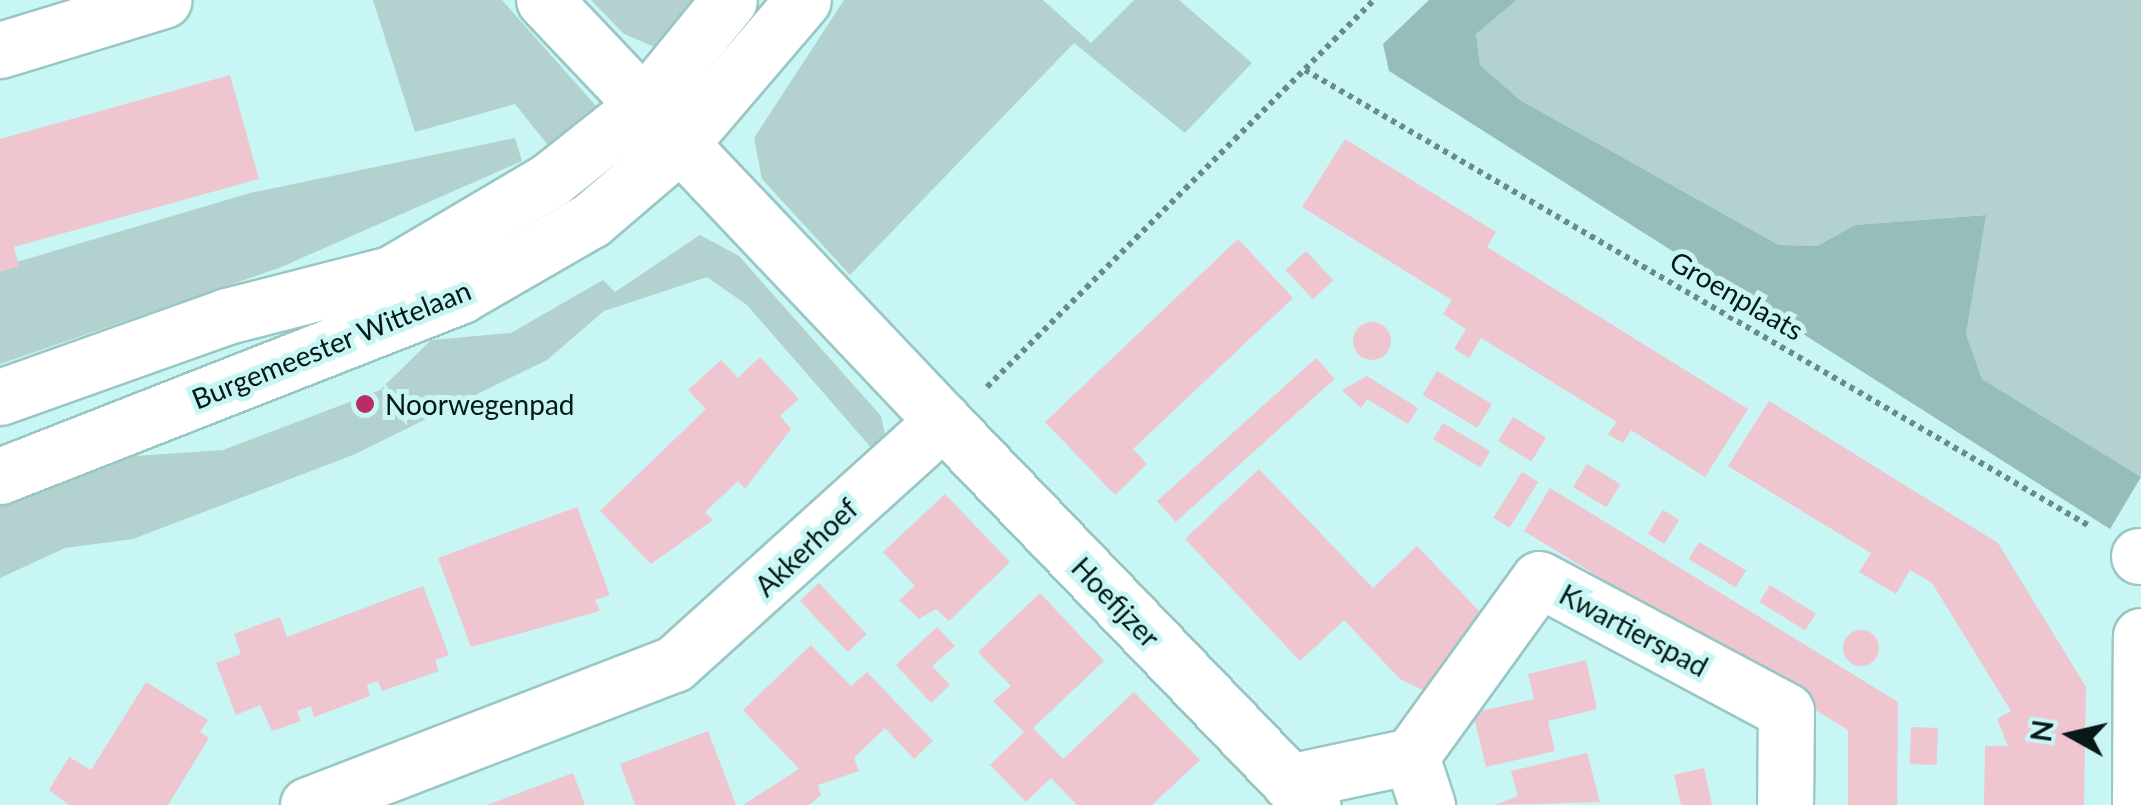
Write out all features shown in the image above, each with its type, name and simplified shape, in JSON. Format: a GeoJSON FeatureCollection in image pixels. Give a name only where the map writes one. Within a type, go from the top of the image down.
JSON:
{"type":"FeatureCollection","features":[{"type":"Feature","properties":{"kind":"street"},"geometry":{"type":"LineString","coordinates":[[0,50],[164,0]]}},
{"type":"Feature","properties":{"kind":"street"},"geometry":{"type":"LineString","coordinates":[[544,0],[942,421]]}},
{"type":"Feature","properties":{"kind":"street","name":"Burgemeester Wittelaan"},"geometry":{"type":"LineString","coordinates":[[0,476],[461,295],[591,220],[661,125],[729,0]]}},
{"type":"Feature","properties":{"kind":"street","name":"Burgemeester Wittelaan"},"geometry":{"type":"LineString","coordinates":[[0,397],[227,316],[391,274],[550,180],[661,125],[803,0]]}},
{"type":"Feature","properties":{"kind":"street","name":"Hoefijzer"},"geometry":{"type":"LineString","coordinates":[[942,421],[1301,793],[1419,780]]}},
{"type":"Feature","properties":{"kind":"street","name":"Akkerhoef"},"geometry":{"type":"LineString","coordinates":[[308,805],[674,664],[942,421]]}},
{"type":"Feature","properties":{"kind":"street","name":"Kwartierspad"},"geometry":{"type":"LineString","coordinates":[[1419,780],[1539,579],[1786,711],[1785,805]]}},
{"type":"Feature","properties":{"kind":"street"},"geometry":{"type":"LineString","coordinates":[[2140,636],[2140,805]]}},
{"type":"Feature","properties":{"kind":"path"},"geometry":{"type":"LineString","coordinates":[[942,421],[1374,0]]}},
{"type":"Feature","properties":{"kind":"path","name":"Groenplaats"},"geometry":{"type":"LineString","coordinates":[[1305,70],[2140,556]]}},
{"type":"Feature","properties":{"kind":"shaded area"},"geometry":{"type":"Polygon","coordinates":[[[373,0],[502,0],[604,115],[555,154],[515,104],[415,132],[373,0]]]}},
{"type":"Feature","properties":{"kind":"shaded area"},"geometry":{"type":"Polygon","coordinates":[[[591,0],[710,0],[657,48],[624,34],[591,0]]]}},
{"type":"Feature","properties":{"kind":"shaded area"},"geometry":{"type":"Polygon","coordinates":[[[844,0],[1043,0],[1091,43],[1134,0],[1179,0],[1252,63],[1185,133],[1074,43],[850,275],[762,179],[754,138],[844,0]]]}},
{"type":"Feature","properties":{"kind":"shaded area"},"geometry":{"type":"Polygon","coordinates":[[[1429,0],[1517,0],[1476,34],[1480,65],[1520,100],[1779,245],[1817,246],[1855,225],[1986,215],[1966,334],[1982,379],[2141,477],[2110,529],[1389,71],[1383,44],[1429,0]]]}},
{"type":"Feature","properties":{"kind":"shaded area"},"geometry":{"type":"Polygon","coordinates":[[[1517,0],[2141,0],[2141,477],[1982,379],[1966,334],[1985,215],[1855,225],[1817,246],[1779,245],[1520,100],[1480,65],[1476,34],[1517,0]]]}},
{"type":"Feature","properties":{"kind":"shaded area"},"geometry":{"type":"Polygon","coordinates":[[[515,138],[522,161],[279,268],[0,364],[0,267],[250,193],[515,138]]]}},
{"type":"Feature","properties":{"kind":"shaded area"},"geometry":{"type":"Polygon","coordinates":[[[700,235],[739,256],[881,416],[885,435],[874,451],[747,305],[707,277],[604,311],[547,360],[353,455],[133,539],[65,548],[0,578],[0,505],[120,457],[223,450],[339,406],[380,390],[431,340],[511,333],[603,280],[615,292],[700,235]]]}},
{"type":"Feature","properties":{"kind":"building"},"geometry":{"type":"Polygon","coordinates":[[[230,75],[259,179],[14,247],[19,266],[0,272],[0,139],[230,75]]]}},
{"type":"Feature","properties":{"kind":"building"},"geometry":{"type":"Polygon","coordinates":[[[1345,139],[1496,232],[1487,247],[1748,409],[1705,477],[1631,430],[1623,443],[1608,434],[1617,422],[1481,338],[1469,358],[1454,349],[1466,329],[1443,314],[1452,300],[1302,207],[1345,139]]]}},
{"type":"Feature","properties":{"kind":"building"},"geometry":{"type":"Polygon","coordinates":[[[1238,239],[1293,298],[1133,449],[1147,464],[1115,495],[1045,422],[1238,239]]]}},
{"type":"Feature","properties":{"kind":"building"},"geometry":{"type":"Polygon","coordinates":[[[1306,251],[1333,280],[1313,299],[1286,270],[1306,251]]]}},
{"type":"Feature","properties":{"kind":"building"},"geometry":{"type":"Polygon","coordinates":[[[1372,322],[1385,328],[1391,341],[1385,354],[1372,360],[1359,354],[1353,341],[1359,328],[1372,322]]]}},
{"type":"Feature","properties":{"kind":"building"},"geometry":{"type":"Polygon","coordinates":[[[760,357],[799,399],[780,416],[791,429],[745,489],[738,481],[705,512],[713,520],[651,564],[600,511],[706,409],[688,390],[721,360],[738,378],[760,357]]]}},
{"type":"Feature","properties":{"kind":"building"},"geometry":{"type":"Polygon","coordinates":[[[1316,358],[1335,379],[1176,522],[1157,501],[1316,358]]]}},
{"type":"Feature","properties":{"kind":"building"},"geometry":{"type":"Polygon","coordinates":[[[1437,371],[1492,404],[1477,428],[1423,395],[1437,371]]]}},
{"type":"Feature","properties":{"kind":"building"},"geometry":{"type":"Polygon","coordinates":[[[1367,376],[1418,408],[1408,424],[1367,399],[1361,408],[1342,390],[1367,376]]]}},
{"type":"Feature","properties":{"kind":"building"},"geometry":{"type":"Polygon","coordinates":[[[1769,401],[1998,543],[2086,687],[2084,805],[1984,805],[1985,746],[2008,746],[1997,719],[2011,711],[1932,583],[1910,570],[1896,594],[1859,572],[1871,553],[1728,466],[1769,401]]]}},
{"type":"Feature","properties":{"kind":"building"},"geometry":{"type":"Polygon","coordinates":[[[1513,417],[1546,438],[1531,461],[1498,441],[1513,417]]]}},
{"type":"Feature","properties":{"kind":"building"},"geometry":{"type":"Polygon","coordinates":[[[1443,423],[1490,451],[1480,468],[1433,439],[1443,423]]]}},
{"type":"Feature","properties":{"kind":"building"},"geometry":{"type":"Polygon","coordinates":[[[1587,464],[1620,484],[1607,507],[1573,487],[1587,464]]]}},
{"type":"Feature","properties":{"kind":"building"},"geometry":{"type":"Polygon","coordinates":[[[1259,469],[1373,588],[1417,546],[1480,612],[1429,693],[1400,679],[1344,620],[1300,661],[1185,539],[1259,469]]]}},
{"type":"Feature","properties":{"kind":"building"},"geometry":{"type":"Polygon","coordinates":[[[1522,472],[1538,482],[1509,528],[1493,518],[1522,472]]]}},
{"type":"Feature","properties":{"kind":"building"},"geometry":{"type":"Polygon","coordinates":[[[1550,488],[1898,702],[1897,805],[1848,805],[1848,730],[1524,531],[1550,488]]]}},
{"type":"Feature","properties":{"kind":"building"},"geometry":{"type":"Polygon","coordinates":[[[945,494],[1010,562],[949,621],[936,609],[919,619],[899,600],[915,586],[883,552],[945,494]]]}},
{"type":"Feature","properties":{"kind":"building"},"geometry":{"type":"Polygon","coordinates":[[[577,507],[610,595],[595,600],[600,611],[471,647],[438,558],[577,507]]]}},
{"type":"Feature","properties":{"kind":"building"},"geometry":{"type":"Polygon","coordinates":[[[1663,510],[1679,520],[1664,544],[1648,534],[1663,510]]]}},
{"type":"Feature","properties":{"kind":"building"},"geometry":{"type":"Polygon","coordinates":[[[1699,542],[1746,570],[1736,587],[1689,559],[1699,542]]]}},
{"type":"Feature","properties":{"kind":"building"},"geometry":{"type":"Polygon","coordinates":[[[819,583],[867,634],[848,652],[800,601],[819,583]]]}},
{"type":"Feature","properties":{"kind":"building"},"geometry":{"type":"Polygon","coordinates":[[[1770,585],[1816,614],[1805,631],[1759,602],[1770,585]]]}},
{"type":"Feature","properties":{"kind":"building"},"geometry":{"type":"Polygon","coordinates":[[[423,586],[449,655],[435,660],[439,671],[382,691],[378,681],[367,685],[370,696],[314,717],[311,706],[297,711],[301,721],[272,731],[260,705],[236,715],[216,663],[241,654],[234,634],[280,617],[287,637],[423,586]]]}},
{"type":"Feature","properties":{"kind":"building"},"geometry":{"type":"Polygon","coordinates":[[[1040,593],[1104,661],[1033,728],[1063,759],[1134,692],[1200,760],[1152,805],[1077,805],[1051,778],[1026,802],[990,765],[1024,732],[993,701],[1011,686],[978,652],[1040,593]]]}},
{"type":"Feature","properties":{"kind":"building"},"geometry":{"type":"Polygon","coordinates":[[[937,627],[955,646],[932,666],[950,685],[931,703],[896,665],[937,627]]]}},
{"type":"Feature","properties":{"kind":"building"},"geometry":{"type":"Polygon","coordinates":[[[1861,630],[1874,635],[1879,648],[1874,661],[1861,666],[1848,661],[1843,648],[1848,635],[1861,630]]]}},
{"type":"Feature","properties":{"kind":"building"},"geometry":{"type":"Polygon","coordinates":[[[811,645],[851,686],[867,672],[933,741],[914,759],[885,728],[854,758],[859,771],[818,785],[821,795],[809,805],[743,805],[799,769],[743,710],[811,645]]]}},
{"type":"Feature","properties":{"kind":"building"},"geometry":{"type":"Polygon","coordinates":[[[1586,660],[1597,709],[1548,721],[1555,751],[1486,767],[1473,713],[1534,699],[1528,674],[1586,660]]]}},
{"type":"Feature","properties":{"kind":"building"},"geometry":{"type":"Polygon","coordinates":[[[146,682],[208,720],[200,732],[209,738],[168,805],[69,805],[49,790],[69,757],[91,770],[146,682]]]}},
{"type":"Feature","properties":{"kind":"building"},"geometry":{"type":"Polygon","coordinates":[[[1911,727],[1938,728],[1937,765],[1910,764],[1911,727]]]}},
{"type":"Feature","properties":{"kind":"building"},"geometry":{"type":"Polygon","coordinates":[[[708,731],[736,805],[635,805],[620,764],[708,731]]]}},
{"type":"Feature","properties":{"kind":"building"},"geometry":{"type":"Polygon","coordinates":[[[1587,753],[1600,802],[1495,805],[1518,796],[1511,771],[1587,753]]]}},
{"type":"Feature","properties":{"kind":"building"},"geometry":{"type":"Polygon","coordinates":[[[1704,768],[1712,805],[1681,805],[1674,775],[1704,768]]]}},
{"type":"Feature","properties":{"kind":"building"},"geometry":{"type":"Polygon","coordinates":[[[573,773],[585,805],[487,805],[573,773]]]}},
{"type":"Feature","properties":{"kind":"place","name":"Noorwegenpad"},"geometry":{"type":"Point","coordinates":[365,404]}}]}
